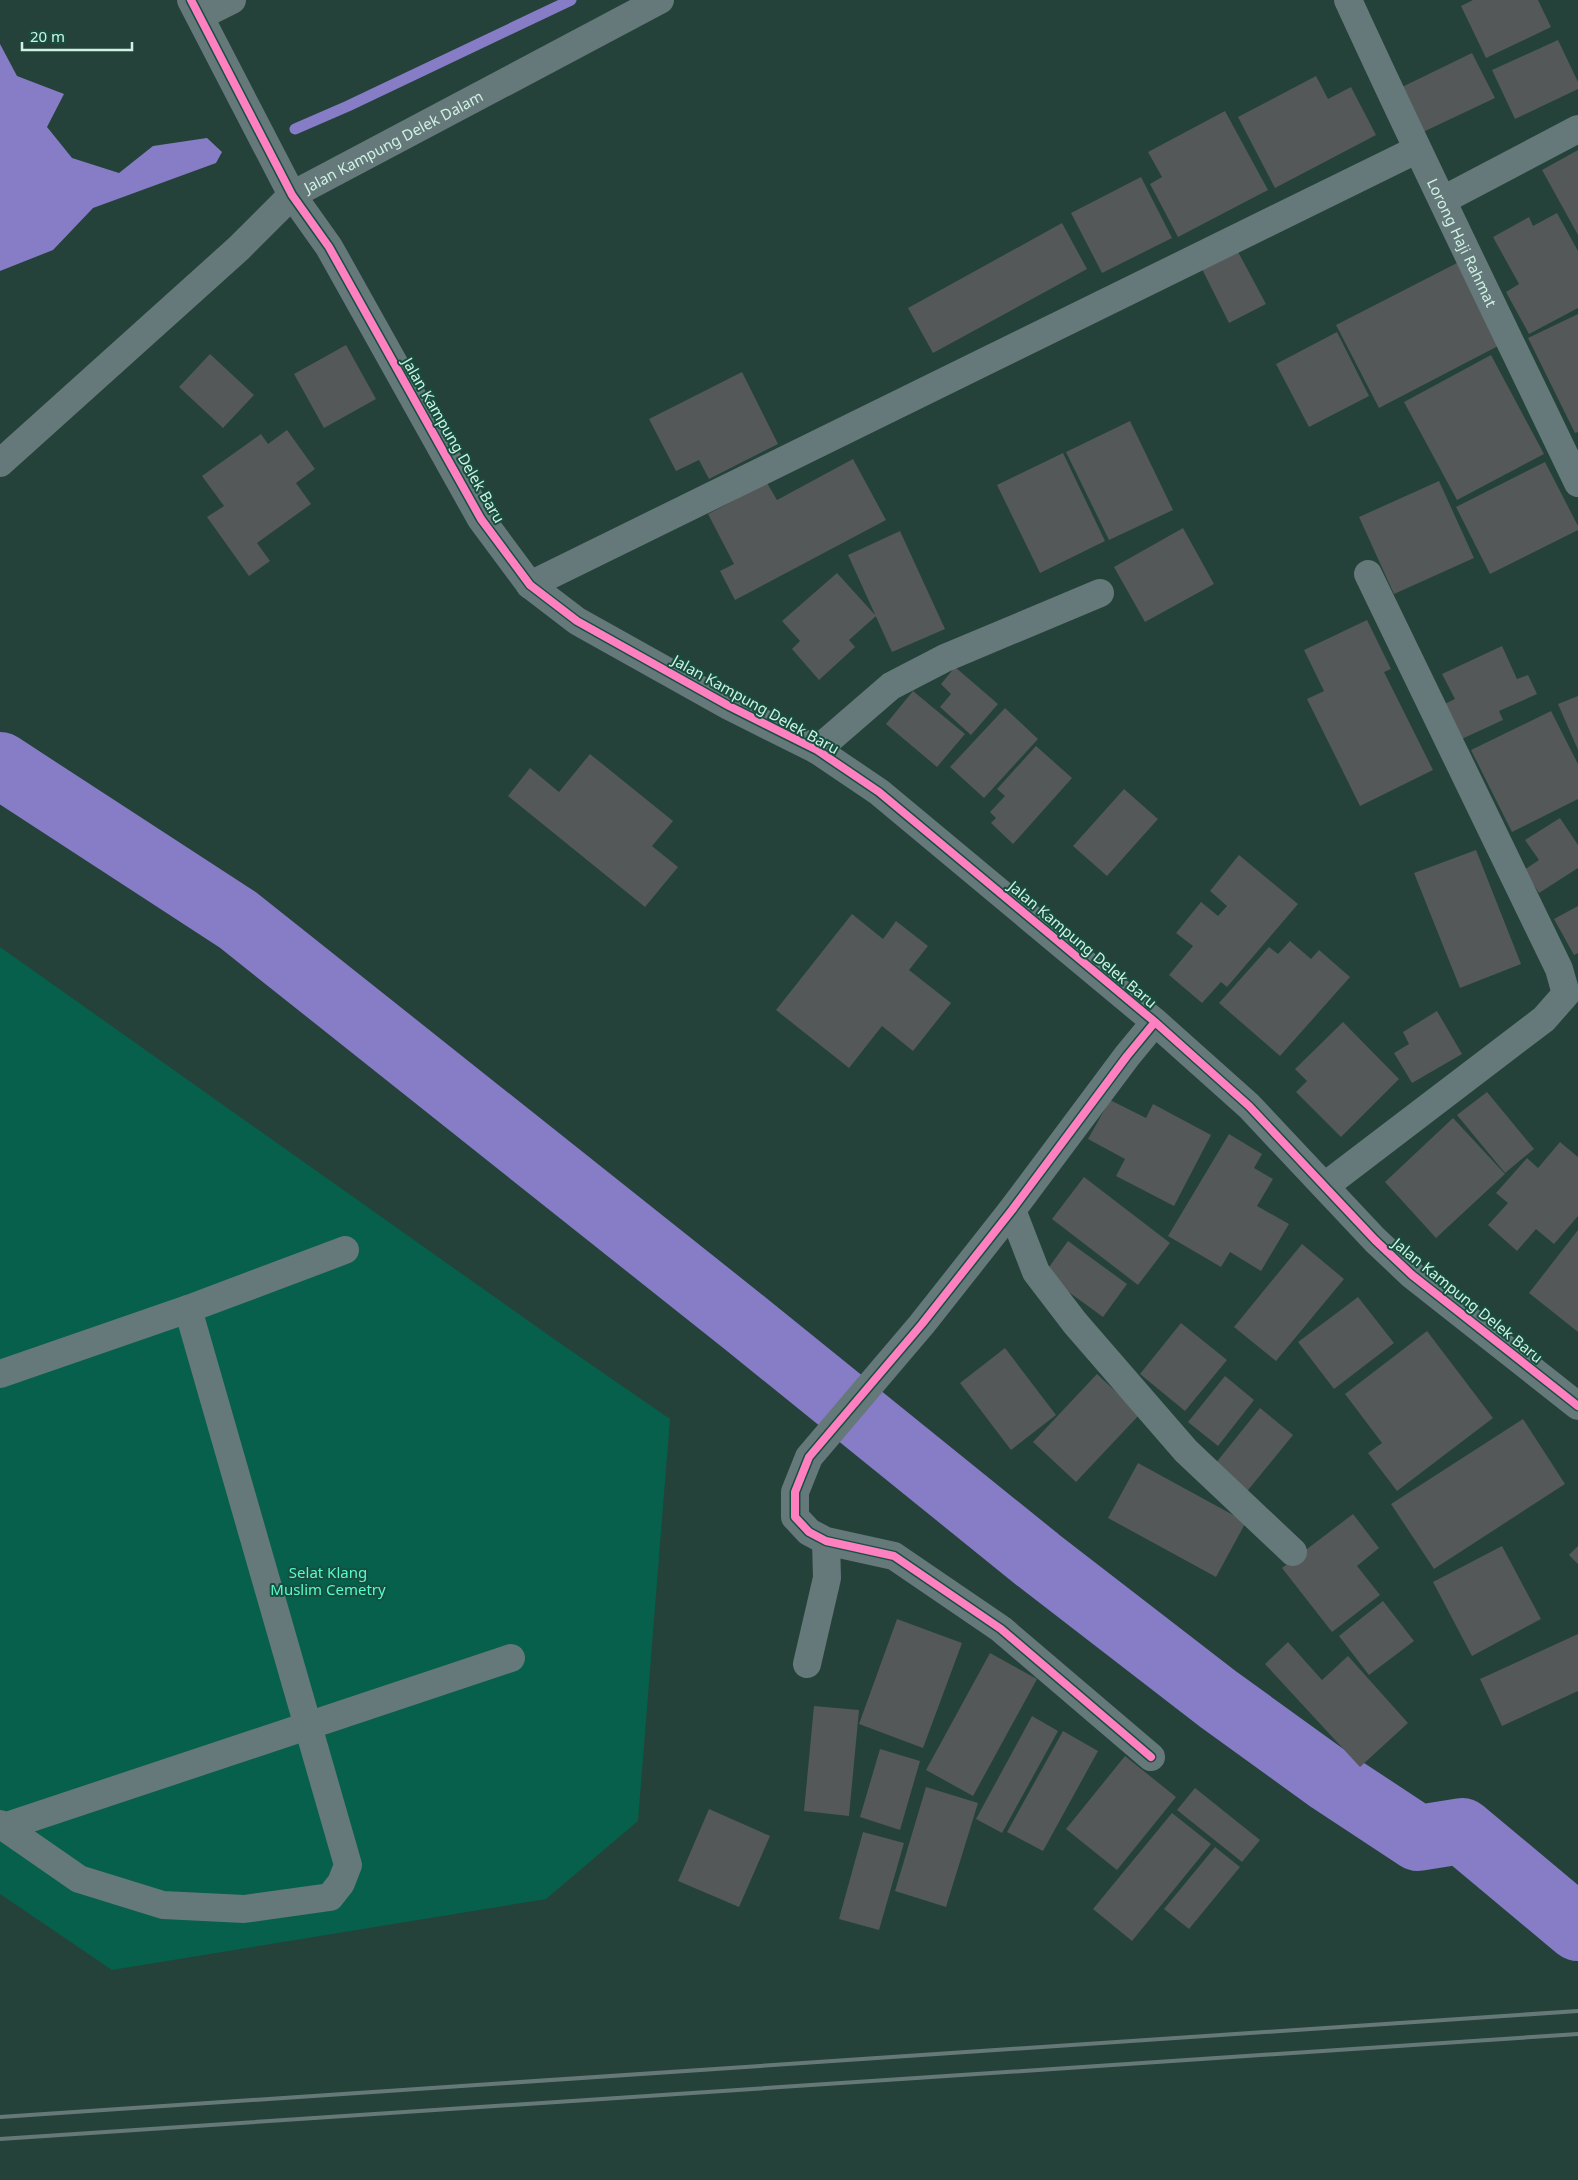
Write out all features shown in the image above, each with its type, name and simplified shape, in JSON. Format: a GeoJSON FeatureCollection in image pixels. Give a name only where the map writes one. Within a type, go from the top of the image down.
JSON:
{"type":"FeatureCollection","features":[{"type":"Feature","properties":{"kind":"street"},"geometry":{"type":"LineString","coordinates":[[196,8],[232,0]]}},
{"type":"Feature","properties":{"kind":"street","name":"Jalan Kampung Delek Dalam"},"geometry":{"type":"LineString","coordinates":[[0,463],[239,248],[292,195],[660,0]]}},
{"type":"Feature","properties":{"kind":"street","name":"Lorong Haji Rahmat"},"geometry":{"type":"LineString","coordinates":[[1348,0],[1416,150],[1443,200],[1578,483]]}},
{"type":"Feature","properties":{"kind":"street","name":"Jalan Kampung Delek Baru"},"geometry":{"type":"LineString","coordinates":[[196,8],[292,195],[329,247],[481,519],[530,585],[576,621],[729,706],[817,750],[879,792],[1155,1022],[1248,1106],[1375,1240],[1412,1275],[1578,1406]]}},
{"type":"Feature","properties":{"kind":"street"},"geometry":{"type":"LineString","coordinates":[[1443,200],[1578,129]]}},
{"type":"Feature","properties":{"kind":"street"},"geometry":{"type":"LineString","coordinates":[[530,585],[1416,150]]}},
{"type":"Feature","properties":{"kind":"street"},"geometry":{"type":"LineString","coordinates":[[1325,1186],[1544,1019],[1566,994],[1560,969],[1368,574]]}},
{"type":"Feature","properties":{"kind":"street"},"geometry":{"type":"LineString","coordinates":[[817,750],[891,686],[945,658],[1100,593]]}},
{"type":"Feature","properties":{"kind":"street"},"geometry":{"type":"LineString","coordinates":[[1151,1757],[1001,1629],[894,1556],[826,1541],[809,1532],[795,1517],[795,1492],[809,1457],[922,1324],[1012,1210],[1127,1056],[1155,1022]]}},
{"type":"Feature","properties":{"kind":"street"},"geometry":{"type":"LineString","coordinates":[[1012,1210],[1036,1272],[1075,1323],[1186,1451],[1293,1552]]}},
{"type":"Feature","properties":{"kind":"street"},"geometry":{"type":"LineString","coordinates":[[0,1374],[188,1309],[346,1250]]}},
{"type":"Feature","properties":{"kind":"street"},"geometry":{"type":"LineString","coordinates":[[2,1825],[79,1879],[163,1906],[244,1909],[330,1897],[342,1883],[348,1865],[188,1309]]}},
{"type":"Feature","properties":{"kind":"street"},"geometry":{"type":"LineString","coordinates":[[807,1664],[827,1578],[826,1541]]}},
{"type":"Feature","properties":{"kind":"street"},"geometry":{"type":"LineString","coordinates":[[2,1825],[511,1658]]}},
{"type":"Feature","properties":{"kind":"green space","name":"Selat Klang Muslim Cemetry"},"geometry":{"type":"Polygon","coordinates":[[[0,947],[670,1419],[638,1821],[546,1899],[112,1970],[0,1894],[0,947]]]}},
{"type":"Feature","properties":{"kind":"shaded area"},"geometry":{"type":"Polygon","coordinates":[[[0,44],[17,76],[64,94],[47,127],[72,158],[119,173],[153,146],[207,138],[222,152],[216,163],[93,208],[53,250],[0,271],[0,44]]]}},
{"type":"Feature","properties":{"kind":"building"},"geometry":{"type":"Polygon","coordinates":[[[1473,0],[1538,0],[1551,27],[1486,58],[1461,6],[1473,0]]]}},
{"type":"Feature","properties":{"kind":"building"},"geometry":{"type":"Polygon","coordinates":[[[1558,40],[1578,82],[1578,89],[1515,119],[1492,70],[1558,40]]]}},
{"type":"Feature","properties":{"kind":"building"},"geometry":{"type":"Polygon","coordinates":[[[1472,53],[1495,98],[1423,132],[1402,87],[1472,53]]]}},
{"type":"Feature","properties":{"kind":"building"},"geometry":{"type":"Polygon","coordinates":[[[1316,76],[1328,99],[1351,87],[1376,135],[1275,188],[1238,117],[1316,76]]]}},
{"type":"Feature","properties":{"kind":"building"},"geometry":{"type":"Polygon","coordinates":[[[1225,111],[1268,190],[1178,237],[1150,184],[1162,177],[1148,152],[1225,111]]]}},
{"type":"Feature","properties":{"kind":"building"},"geometry":{"type":"Polygon","coordinates":[[[1578,150],[1578,235],[1542,170],[1578,150]]]}},
{"type":"Feature","properties":{"kind":"building"},"geometry":{"type":"Polygon","coordinates":[[[1141,177],[1172,238],[1102,273],[1071,213],[1141,177]]]}},
{"type":"Feature","properties":{"kind":"building"},"geometry":{"type":"Polygon","coordinates":[[[1557,213],[1578,251],[1578,308],[1529,334],[1506,292],[1519,284],[1493,237],[1529,217],[1533,226],[1557,213]]]}},
{"type":"Feature","properties":{"kind":"building"},"geometry":{"type":"Polygon","coordinates":[[[1062,223],[1087,269],[933,353],[908,308],[1062,223]]]}},
{"type":"Feature","properties":{"kind":"building"},"geometry":{"type":"Polygon","coordinates":[[[1237,250],[1266,304],[1229,323],[1202,269],[1237,250]]]}},
{"type":"Feature","properties":{"kind":"building"},"geometry":{"type":"Polygon","coordinates":[[[1457,263],[1500,345],[1379,408],[1336,325],[1457,263]]]}},
{"type":"Feature","properties":{"kind":"building"},"geometry":{"type":"Polygon","coordinates":[[[1578,314],[1578,432],[1575,433],[1528,338],[1578,314]]]}},
{"type":"Feature","properties":{"kind":"building"},"geometry":{"type":"Polygon","coordinates":[[[1337,332],[1369,396],[1309,427],[1276,364],[1337,332]]]}},
{"type":"Feature","properties":{"kind":"building"},"geometry":{"type":"Polygon","coordinates":[[[346,345],[376,399],[324,428],[294,374],[346,345]]]}},
{"type":"Feature","properties":{"kind":"building"},"geometry":{"type":"Polygon","coordinates":[[[210,354],[254,395],[223,428],[179,387],[210,354]]]}},
{"type":"Feature","properties":{"kind":"building"},"geometry":{"type":"Polygon","coordinates":[[[1491,355],[1544,454],[1457,500],[1404,402],[1491,355]]]}},
{"type":"Feature","properties":{"kind":"building"},"geometry":{"type":"Polygon","coordinates":[[[742,372],[778,444],[709,479],[699,460],[676,471],[649,419],[742,372]]]}},
{"type":"Feature","properties":{"kind":"building"},"geometry":{"type":"Polygon","coordinates":[[[1130,421],[1173,510],[1109,540],[1066,452],[1130,421]]]}},
{"type":"Feature","properties":{"kind":"building"},"geometry":{"type":"Polygon","coordinates":[[[287,430],[315,469],[296,483],[311,504],[257,543],[270,561],[249,576],[207,517],[224,506],[202,476],[261,434],[268,444],[287,430]]]}},
{"type":"Feature","properties":{"kind":"building"},"geometry":{"type":"Polygon","coordinates":[[[1063,453],[1105,541],[1040,573],[997,485],[1063,453]]]}},
{"type":"Feature","properties":{"kind":"building"},"geometry":{"type":"Polygon","coordinates":[[[853,459],[886,520],[735,600],[720,571],[734,564],[708,514],[767,483],[777,500],[853,459]]]}},
{"type":"Feature","properties":{"kind":"building"},"geometry":{"type":"Polygon","coordinates":[[[1545,462],[1578,526],[1578,530],[1490,574],[1456,507],[1545,462]]]}},
{"type":"Feature","properties":{"kind":"building"},"geometry":{"type":"Polygon","coordinates":[[[1439,481],[1474,558],[1394,594],[1359,517],[1439,481]]]}},
{"type":"Feature","properties":{"kind":"building"},"geometry":{"type":"Polygon","coordinates":[[[1183,528],[1214,584],[1145,622],[1114,567],[1183,528]]]}},
{"type":"Feature","properties":{"kind":"building"},"geometry":{"type":"Polygon","coordinates":[[[900,531],[945,629],[892,652],[848,555],[900,531]]]}},
{"type":"Feature","properties":{"kind":"building"},"geometry":{"type":"Polygon","coordinates":[[[837,573],[876,616],[849,640],[855,647],[819,680],[792,649],[800,641],[782,621],[837,573]]]}},
{"type":"Feature","properties":{"kind":"building"},"geometry":{"type":"Polygon","coordinates":[[[1367,620],[1391,669],[1384,672],[1433,770],[1360,806],[1307,699],[1324,691],[1304,650],[1367,620]]]}},
{"type":"Feature","properties":{"kind":"building"},"geometry":{"type":"Polygon","coordinates":[[[1502,646],[1517,679],[1528,675],[1537,694],[1499,711],[1503,720],[1453,743],[1436,708],[1455,699],[1442,674],[1502,646]]]}},
{"type":"Feature","properties":{"kind":"building"},"geometry":{"type":"Polygon","coordinates":[[[955,667],[998,704],[971,735],[940,707],[951,694],[941,684],[955,667]]]}},
{"type":"Feature","properties":{"kind":"building"},"geometry":{"type":"Polygon","coordinates":[[[913,691],[965,734],[937,767],[886,724],[913,691]]]}},
{"type":"Feature","properties":{"kind":"building"},"geometry":{"type":"Polygon","coordinates":[[[1578,696],[1578,750],[1558,704],[1578,696]]]}},
{"type":"Feature","properties":{"kind":"building"},"geometry":{"type":"Polygon","coordinates":[[[1005,708],[1038,739],[984,798],[950,767],[1005,708]]]}},
{"type":"Feature","properties":{"kind":"building"},"geometry":{"type":"Polygon","coordinates":[[[1551,711],[1578,764],[1578,799],[1512,832],[1471,750],[1551,711]]]}},
{"type":"Feature","properties":{"kind":"building"},"geometry":{"type":"Polygon","coordinates":[[[1036,746],[1072,778],[1013,844],[991,823],[996,818],[990,812],[1005,796],[997,789],[1036,746]]]}},
{"type":"Feature","properties":{"kind":"building"},"geometry":{"type":"Polygon","coordinates":[[[590,754],[673,821],[652,846],[678,867],[645,907],[508,796],[530,768],[559,792],[590,754]]]}},
{"type":"Feature","properties":{"kind":"building"},"geometry":{"type":"Polygon","coordinates":[[[1124,789],[1158,819],[1107,876],[1073,846],[1124,789]]]}},
{"type":"Feature","properties":{"kind":"building"},"geometry":{"type":"Polygon","coordinates":[[[1560,818],[1578,845],[1578,868],[1539,893],[1524,870],[1539,860],[1525,840],[1560,818]]]}},
{"type":"Feature","properties":{"kind":"building"},"geometry":{"type":"Polygon","coordinates":[[[1476,850],[1521,964],[1460,988],[1414,873],[1476,850]]]}},
{"type":"Feature","properties":{"kind":"building"},"geometry":{"type":"Polygon","coordinates":[[[1239,855],[1298,904],[1227,987],[1221,982],[1202,1003],[1169,975],[1193,946],[1176,933],[1201,902],[1218,916],[1227,906],[1210,891],[1239,855]]]}},
{"type":"Feature","properties":{"kind":"building"},"geometry":{"type":"Polygon","coordinates":[[[1578,906],[1578,953],[1574,955],[1554,919],[1578,906]]]}},
{"type":"Feature","properties":{"kind":"building"},"geometry":{"type":"Polygon","coordinates":[[[852,914],[883,939],[896,921],[928,946],[909,970],[951,1003],[913,1051],[882,1026],[849,1068],[776,1010],[852,914]]]}},
{"type":"Feature","properties":{"kind":"building"},"geometry":{"type":"Polygon","coordinates":[[[1290,941],[1311,959],[1319,950],[1350,977],[1280,1056],[1219,1003],[1269,947],[1278,954],[1290,941]]]}},
{"type":"Feature","properties":{"kind":"building"},"geometry":{"type":"Polygon","coordinates":[[[1437,1011],[1462,1054],[1412,1083],[1394,1053],[1409,1044],[1403,1032],[1437,1011]]]}},
{"type":"Feature","properties":{"kind":"building"},"geometry":{"type":"Polygon","coordinates":[[[1343,1022],[1399,1079],[1341,1137],[1296,1092],[1307,1081],[1295,1069],[1343,1022]]]}},
{"type":"Feature","properties":{"kind":"building"},"geometry":{"type":"Polygon","coordinates":[[[1487,1092],[1534,1149],[1505,1173],[1457,1115],[1487,1092]]]}},
{"type":"Feature","properties":{"kind":"building"},"geometry":{"type":"Polygon","coordinates":[[[1110,1100],[1146,1118],[1153,1104],[1211,1135],[1174,1206],[1116,1176],[1125,1159],[1088,1139],[1110,1100]]]}},
{"type":"Feature","properties":{"kind":"building"},"geometry":{"type":"Polygon","coordinates":[[[1453,1118],[1505,1174],[1436,1238],[1385,1182],[1453,1118]]]}},
{"type":"Feature","properties":{"kind":"building"},"geometry":{"type":"Polygon","coordinates":[[[1229,1134],[1262,1154],[1254,1168],[1273,1179],[1257,1206],[1289,1224],[1261,1271],[1230,1252],[1221,1267],[1168,1236],[1229,1134]]]}},
{"type":"Feature","properties":{"kind":"building"},"geometry":{"type":"Polygon","coordinates":[[[1560,1142],[1578,1157],[1578,1216],[1554,1244],[1536,1229],[1517,1251],[1488,1225],[1508,1203],[1496,1193],[1527,1158],[1538,1168],[1560,1142]]]}},
{"type":"Feature","properties":{"kind":"building"},"geometry":{"type":"Polygon","coordinates":[[[1084,1177],[1170,1243],[1138,1285],[1052,1219],[1084,1177]]]}},
{"type":"Feature","properties":{"kind":"building"},"geometry":{"type":"Polygon","coordinates":[[[1578,1230],[1578,1332],[1529,1293],[1578,1230]]]}},
{"type":"Feature","properties":{"kind":"building"},"geometry":{"type":"Polygon","coordinates":[[[1068,1241],[1127,1284],[1103,1317],[1044,1274],[1068,1241]]]}},
{"type":"Feature","properties":{"kind":"building"},"geometry":{"type":"Polygon","coordinates":[[[1302,1244],[1344,1279],[1276,1361],[1234,1327],[1302,1244]]]}},
{"type":"Feature","properties":{"kind":"building"},"geometry":{"type":"Polygon","coordinates":[[[1358,1297],[1394,1343],[1334,1389],[1298,1342],[1358,1297]]]}},
{"type":"Feature","properties":{"kind":"building"},"geometry":{"type":"Polygon","coordinates":[[[1181,1323],[1227,1360],[1185,1411],[1140,1374],[1181,1323]]]}},
{"type":"Feature","properties":{"kind":"building"},"geometry":{"type":"Polygon","coordinates":[[[1427,1331],[1493,1418],[1397,1491],[1368,1453],[1382,1443],[1345,1394],[1427,1331]]]}},
{"type":"Feature","properties":{"kind":"building"},"geometry":{"type":"Polygon","coordinates":[[[1005,1348],[1056,1415],[1011,1450],[960,1383],[1005,1348]]]}},
{"type":"Feature","properties":{"kind":"building"},"geometry":{"type":"Polygon","coordinates":[[[1097,1374],[1140,1414],[1076,1482],[1033,1442],[1097,1374]]]}},
{"type":"Feature","properties":{"kind":"building"},"geometry":{"type":"Polygon","coordinates":[[[1225,1376],[1254,1400],[1218,1446],[1188,1422],[1225,1376]]]}},
{"type":"Feature","properties":{"kind":"building"},"geometry":{"type":"Polygon","coordinates":[[[1260,1408],[1293,1435],[1244,1495],[1211,1469],[1260,1408]]]}},
{"type":"Feature","properties":{"kind":"building"},"geometry":{"type":"Polygon","coordinates":[[[1523,1419],[1565,1484],[1434,1569],[1391,1504],[1523,1419]]]}},
{"type":"Feature","properties":{"kind":"building"},"geometry":{"type":"Polygon","coordinates":[[[1138,1463],[1246,1522],[1216,1577],[1108,1518],[1138,1463]]]}},
{"type":"Feature","properties":{"kind":"building"},"geometry":{"type":"Polygon","coordinates":[[[1353,1514],[1379,1548],[1357,1566],[1380,1595],[1332,1632],[1282,1568],[1353,1514]]]}},
{"type":"Feature","properties":{"kind":"building"},"geometry":{"type":"Polygon","coordinates":[[[1502,1546],[1541,1619],[1472,1656],[1433,1582],[1502,1546]]]}},
{"type":"Feature","properties":{"kind":"building"},"geometry":{"type":"Polygon","coordinates":[[[1578,1546],[1578,1564],[1569,1555],[1578,1546]]]}},
{"type":"Feature","properties":{"kind":"building"},"geometry":{"type":"Polygon","coordinates":[[[1383,1601],[1414,1641],[1369,1675],[1339,1636],[1383,1601]]]}},
{"type":"Feature","properties":{"kind":"building"},"geometry":{"type":"Polygon","coordinates":[[[897,1619],[962,1643],[923,1748],[859,1724],[897,1619]]]}},
{"type":"Feature","properties":{"kind":"building"},"geometry":{"type":"Polygon","coordinates":[[[1578,1634],[1578,1691],[1502,1726],[1480,1679],[1578,1634]]]}},
{"type":"Feature","properties":{"kind":"building"},"geometry":{"type":"Polygon","coordinates":[[[1288,1642],[1322,1680],[1348,1656],[1408,1723],[1360,1767],[1265,1664],[1288,1642]]]}},
{"type":"Feature","properties":{"kind":"building"},"geometry":{"type":"Polygon","coordinates":[[[990,1653],[1037,1679],[973,1796],[926,1770],[990,1653]]]}},
{"type":"Feature","properties":{"kind":"building"},"geometry":{"type":"Polygon","coordinates":[[[814,1706],[859,1710],[849,1816],[804,1811],[814,1706]]]}},
{"type":"Feature","properties":{"kind":"building"},"geometry":{"type":"Polygon","coordinates":[[[1032,1716],[1058,1731],[1002,1833],[976,1819],[1032,1716]]]}},
{"type":"Feature","properties":{"kind":"building"},"geometry":{"type":"Polygon","coordinates":[[[1063,1731],[1098,1751],[1043,1851],[1007,1832],[1063,1731]]]}},
{"type":"Feature","properties":{"kind":"building"},"geometry":{"type":"Polygon","coordinates":[[[880,1749],[920,1761],[900,1830],[860,1817],[880,1749]]]}},
{"type":"Feature","properties":{"kind":"building"},"geometry":{"type":"Polygon","coordinates":[[[1125,1756],[1176,1797],[1117,1870],[1066,1829],[1125,1756]]]}},
{"type":"Feature","properties":{"kind":"building"},"geometry":{"type":"Polygon","coordinates":[[[926,1787],[978,1803],[946,1907],[895,1891],[926,1787]]]}},
{"type":"Feature","properties":{"kind":"building"},"geometry":{"type":"Polygon","coordinates":[[[1195,1788],[1260,1840],[1242,1862],[1177,1810],[1195,1788]]]}},
{"type":"Feature","properties":{"kind":"building"},"geometry":{"type":"Polygon","coordinates":[[[709,1809],[770,1836],[739,1907],[678,1881],[709,1809]]]}},
{"type":"Feature","properties":{"kind":"building"},"geometry":{"type":"Polygon","coordinates":[[[1172,1813],[1211,1844],[1132,1941],[1093,1909],[1172,1813]]]}},
{"type":"Feature","properties":{"kind":"building"},"geometry":{"type":"Polygon","coordinates":[[[863,1832],[904,1843],[879,1930],[839,1919],[863,1832]]]}},
{"type":"Feature","properties":{"kind":"building"},"geometry":{"type":"Polygon","coordinates":[[[1215,1847],[1240,1867],[1189,1929],[1164,1909],[1215,1847]]]}},
{"type":"Feature","properties":{"kind":"waterway"},"geometry":{"type":"LineString","coordinates":[[295,129],[348,106],[571,0]]}},
{"type":"Feature","properties":{"kind":"waterway"},"geometry":{"type":"LineString","coordinates":[[0,765],[238,920],[746,1324],[1038,1560],[1218,1699],[1330,1780],[1418,1838],[1462,1831],[1578,1928]]}},
{"type":"Feature","properties":{"kind":"railway"},"geometry":{"type":"LineString","coordinates":[[0,2117],[1578,2011]]}},
{"type":"Feature","properties":{"kind":"railway"},"geometry":{"type":"LineString","coordinates":[[0,2139],[1578,2034]]}},
{"type":"Feature","properties":{"kind":"cycle path"},"geometry":{"type":"LineString","coordinates":[[191,0],[292,195],[329,247],[481,519],[530,585],[577,621],[729,706],[817,750],[879,792],[1155,1022],[1249,1106],[1375,1240],[1412,1275],[1578,1406]]}},
{"type":"Feature","properties":{"kind":"cycle path"},"geometry":{"type":"LineString","coordinates":[[1151,1757],[1001,1629],[894,1556],[826,1541],[809,1532],[795,1517],[795,1492],[809,1457],[922,1324],[1012,1210],[1127,1056],[1155,1022]]}}]}
